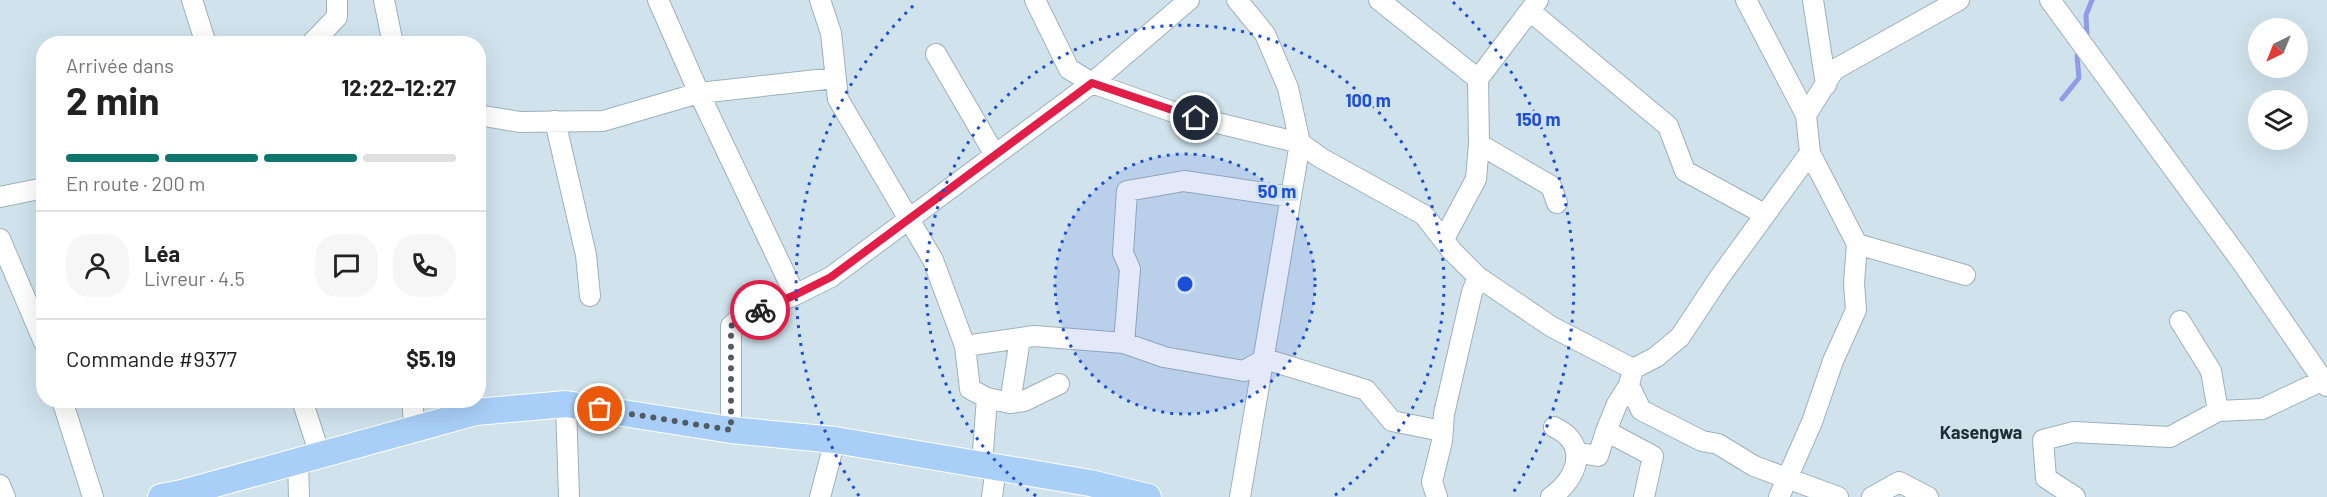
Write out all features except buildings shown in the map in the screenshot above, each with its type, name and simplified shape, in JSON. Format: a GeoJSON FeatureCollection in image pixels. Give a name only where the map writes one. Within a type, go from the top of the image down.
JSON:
{"type":"FeatureCollection","features":[{"type":"Feature","properties":{"kind":"main road"},"geometry":{"type":"LineString","coordinates":[[161,497],[415,431],[476,412],[566,404],[731,430],[835,440],[1090,483],[1148,497]]}},
{"type":"Feature","properties":{"kind":"street"},"geometry":{"type":"LineString","coordinates":[[192,0],[203,36]]}},
{"type":"Feature","properties":{"kind":"street"},"geometry":{"type":"LineString","coordinates":[[319,36],[338,17],[337,0]]}},
{"type":"Feature","properties":{"kind":"street"},"geometry":{"type":"LineString","coordinates":[[384,0],[391,36]]}},
{"type":"Feature","properties":{"kind":"street"},"geometry":{"type":"LineString","coordinates":[[658,0],[699,93],[795,295]]}},
{"type":"Feature","properties":{"kind":"street"},"geometry":{"type":"LineString","coordinates":[[820,0],[831,33],[838,99],[933,260],[965,346],[970,389],[987,398],[1010,403],[1024,401],[1059,384]]}},
{"type":"Feature","properties":{"kind":"street"},"geometry":{"type":"LineString","coordinates":[[1035,0],[1069,69],[1092,83],[1176,113],[1300,143],[1321,158],[1424,215],[1452,251],[1478,277],[1631,377],[1641,410],[1702,441],[1718,444],[1754,466],[1838,497]]}},
{"type":"Feature","properties":{"kind":"street"},"geometry":{"type":"LineString","coordinates":[[731,430],[731,326],[740,318],[831,277],[1092,83],[1189,0]]}},
{"type":"Feature","properties":{"kind":"street"},"geometry":{"type":"LineString","coordinates":[[1237,0],[1265,34],[1288,88],[1300,143],[1240,497]]}},
{"type":"Feature","properties":{"kind":"street"},"geometry":{"type":"LineString","coordinates":[[1746,0],[1806,115],[1810,153],[1857,244],[1854,282],[1857,310],[1833,362],[1812,422],[1779,497]]}},
{"type":"Feature","properties":{"kind":"street"},"geometry":{"type":"LineString","coordinates":[[1813,0],[1826,86]]}},
{"type":"Feature","properties":{"kind":"street"},"geometry":{"type":"LineString","coordinates":[[1806,115],[1834,70],[1959,0]]}},
{"type":"Feature","properties":{"kind":"street"},"geometry":{"type":"LineString","coordinates":[[2050,0],[2244,265],[2325,383],[2262,409],[2218,411],[2170,436],[2074,432],[2043,440],[2046,478],[2074,497]]}},
{"type":"Feature","properties":{"kind":"street"},"geometry":{"type":"LineString","coordinates":[[1392,4],[1478,79]]}},
{"type":"Feature","properties":{"kind":"street"},"geometry":{"type":"LineString","coordinates":[[1444,239],[1476,179],[1479,144],[1478,79],[1534,6],[1668,126],[1685,171],[1764,214]]}},
{"type":"Feature","properties":{"kind":"street"},"geometry":{"type":"LineString","coordinates":[[936,54],[995,155]]}},
{"type":"Feature","properties":{"kind":"street"},"geometry":{"type":"LineString","coordinates":[[486,116],[520,122],[603,121],[699,93],[836,78]]}},
{"type":"Feature","properties":{"kind":"street"},"geometry":{"type":"LineString","coordinates":[[555,121],[586,255],[590,296]]}},
{"type":"Feature","properties":{"kind":"street"},"geometry":{"type":"LineString","coordinates":[[1479,144],[1551,186],[1557,203]]}},
{"type":"Feature","properties":{"kind":"street"},"geometry":{"type":"LineString","coordinates":[[1576,459],[1580,453],[1598,456],[1617,404],[1631,377],[1680,337],[1764,214],[1810,153]]}},
{"type":"Feature","properties":{"kind":"street"},"geometry":{"type":"LineString","coordinates":[[1124,343],[1130,269],[1123,253],[1127,191],[1184,181],[1292,197]]}},
{"type":"Feature","properties":{"kind":"street"},"geometry":{"type":"LineString","coordinates":[[0,197],[36,190]]}},
{"type":"Feature","properties":{"kind":"street"},"geometry":{"type":"LineString","coordinates":[[0,239],[36,320]]}},
{"type":"Feature","properties":{"kind":"street"},"geometry":{"type":"LineString","coordinates":[[1857,244],[1965,275]]}},
{"type":"Feature","properties":{"kind":"street"},"geometry":{"type":"LineString","coordinates":[[1437,497],[1432,482],[1472,292],[1478,277]]}},
{"type":"Feature","properties":{"kind":"street"},"geometry":{"type":"LineString","coordinates":[[2180,321],[2211,371],[2218,411]]}},
{"type":"Feature","properties":{"kind":"street"},"geometry":{"type":"LineString","coordinates":[[965,346],[1034,336],[1124,343],[1164,357],[1244,371],[1265,359],[1366,390],[1392,421],[1442,431]]}},
{"type":"Feature","properties":{"kind":"street"},"geometry":{"type":"LineString","coordinates":[[1010,403],[1020,339]]}},
{"type":"Feature","properties":{"kind":"street"},"geometry":{"type":"LineString","coordinates":[[987,398],[992,497]]}},
{"type":"Feature","properties":{"kind":"street"},"geometry":{"type":"LineString","coordinates":[[566,404],[569,497]]}},
{"type":"Feature","properties":{"kind":"street"},"geometry":{"type":"LineString","coordinates":[[65,408],[93,497]]}},
{"type":"Feature","properties":{"kind":"street"},"geometry":{"type":"LineString","coordinates":[[299,497],[309,458],[303,408]]}},
{"type":"Feature","properties":{"kind":"street"},"geometry":{"type":"LineString","coordinates":[[413,408],[415,431]]}},
{"type":"Feature","properties":{"kind":"street"},"geometry":{"type":"LineString","coordinates":[[1551,497],[1563,488],[1573,474],[1576,459],[1570,437],[1554,427]]}},
{"type":"Feature","properties":{"kind":"street"},"geometry":{"type":"LineString","coordinates":[[1606,431],[1653,456],[1644,497]]}},
{"type":"Feature","properties":{"kind":"street"},"geometry":{"type":"LineString","coordinates":[[820,497],[835,440]]}},
{"type":"Feature","properties":{"kind":"street"},"geometry":{"type":"LineString","coordinates":[[1872,497],[1899,482],[1928,497]]}},
{"type":"Feature","properties":{"kind":"street"},"geometry":{"type":"LineString","coordinates":[[0,485],[5,497]]}},
{"type":"Feature","properties":{"kind":"waterway"},"geometry":{"type":"LineString","coordinates":[[2087,36],[2086,15],[2092,0]]}},
{"type":"Feature","properties":{"kind":"waterway"},"geometry":{"type":"LineString","coordinates":[[2062,99],[2079,78],[2077,56]]}},
{"type":"Feature","properties":{"kind":"way so far"},"geometry":{"type":"LineString","coordinates":[[600,409],[731,430],[731,326],[740,318],[760,310]]}},
{"type":"Feature","properties":{"kind":"district","name":"Kasengwa"},"geometry":{"type":"Point","coordinates":[1981,433]}},
{"type":"Feature","properties":{"kind":"route"},"geometry":{"type":"LineString","coordinates":[[760,310],[831,277],[1092,83],[1196,118]]}}]}
